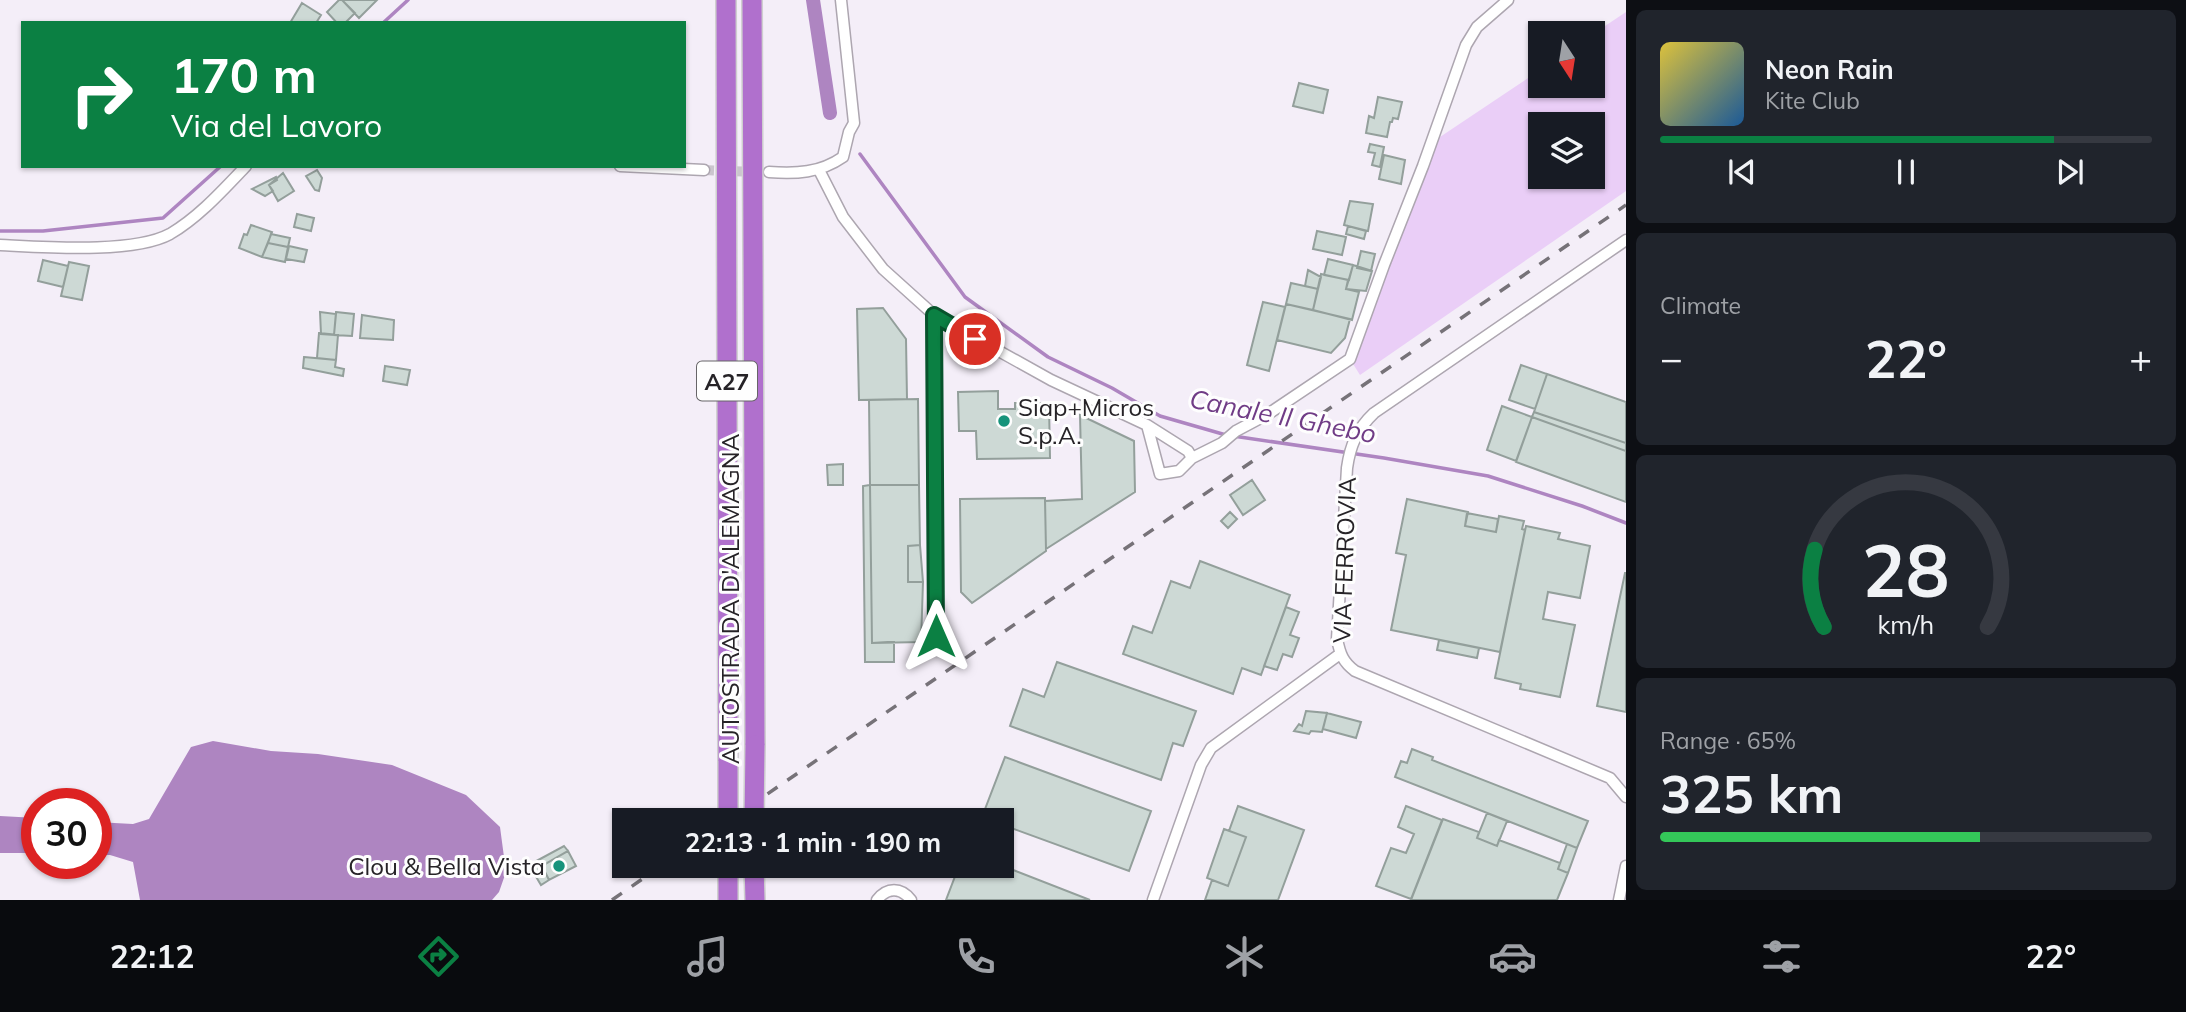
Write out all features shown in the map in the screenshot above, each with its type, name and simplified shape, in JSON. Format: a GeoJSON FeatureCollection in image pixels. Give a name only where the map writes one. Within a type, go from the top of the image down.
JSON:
{"type":"FeatureCollection","features":[{"type":"Feature","properties":{"kind":"highway","name":"AUTOSTRADA D'ALEMAGNA"},"geometry":{"type":"LineString","coordinates":[[726,0],[728,808]]}},
{"type":"Feature","properties":{"kind":"highway","name":"AUTOSTRADA D'ALEMAGNA"},"geometry":{"type":"LineString","coordinates":[[752,0],[754,808]]}},
{"type":"Feature","properties":{"kind":"highway"},"geometry":{"type":"LineString","coordinates":[[728,878],[728,899]]}},
{"type":"Feature","properties":{"kind":"street"},"geometry":{"type":"LineString","coordinates":[[769,172],[795,174],[819,170],[843,157],[849,131],[854,123],[841,0]]}},
{"type":"Feature","properties":{"kind":"street"},"geometry":{"type":"LineString","coordinates":[[1147,425],[1160,474],[1179,471],[1192,458],[1222,443],[1350,359],[1466,45],[1477,27],[1508,0]]}},
{"type":"Feature","properties":{"kind":"street"},"geometry":{"type":"LineString","coordinates":[[0,245],[123,247],[151,242],[182,227],[244,168]]}},
{"type":"Feature","properties":{"kind":"street"},"geometry":{"type":"LineString","coordinates":[[662,168],[704,170]]}},
{"type":"Feature","properties":{"kind":"street"},"geometry":{"type":"LineString","coordinates":[[819,170],[843,217],[883,269],[934,315],[1051,380],[1147,425],[1188,451],[1192,458]]}},
{"type":"Feature","properties":{"kind":"street","name":"VIA FERROVIA"},"geometry":{"type":"LineString","coordinates":[[1626,240],[1374,413],[1365,422],[1351,444],[1348,460],[1337,612],[1340,654],[1346,664],[1356,671],[1610,778],[1626,797]]}},
{"type":"Feature","properties":{"kind":"street"},"geometry":{"type":"LineString","coordinates":[[934,315],[936,636]]}},
{"type":"Feature","properties":{"kind":"street"},"geometry":{"type":"LineString","coordinates":[[1153,900],[1201,765],[1211,748],[1340,654]]}},
{"type":"Feature","properties":{"kind":"street"},"geometry":{"type":"LineString","coordinates":[[1619,900],[1626,866]]}},
{"type":"Feature","properties":{"kind":"street"},"geometry":{"type":"LineString","coordinates":[[877,900],[883,893],[895,890],[907,894],[911,900]]}},
{"type":"Feature","properties":{"kind":"shaded area"},"geometry":{"type":"Polygon","coordinates":[[[1626,12],[1626,191],[1360,375],[1350,359],[1431,143],[1528,78],[1528,98],[1605,98],[1605,26],[1626,12]]]}},
{"type":"Feature","properties":{"kind":"shaded area"},"geometry":{"type":"Polygon","coordinates":[[[213,741],[271,751],[318,754],[392,765],[466,795],[500,827],[506,872],[499,892],[492,900],[140,900],[133,862],[112,856],[112,823],[133,824],[149,819],[191,747],[213,741]]]}},
{"type":"Feature","properties":{"kind":"shaded area"},"geometry":{"type":"Polygon","coordinates":[[[0,816],[21,817],[21,853],[0,853],[0,816]]]}},
{"type":"Feature","properties":{"kind":"building"},"geometry":{"type":"Polygon","coordinates":[[[342,0],[355,13],[347,21],[335,21],[327,12],[342,0]]]}},
{"type":"Feature","properties":{"kind":"building"},"geometry":{"type":"Polygon","coordinates":[[[342,0],[377,0],[359,18],[342,0]]]}},
{"type":"Feature","properties":{"kind":"building"},"geometry":{"type":"Polygon","coordinates":[[[302,3],[321,15],[317,21],[291,21],[302,3]]]}},
{"type":"Feature","properties":{"kind":"building"},"geometry":{"type":"Polygon","coordinates":[[[1299,83],[1328,90],[1323,113],[1293,106],[1299,83]]]}},
{"type":"Feature","properties":{"kind":"building"},"geometry":{"type":"Polygon","coordinates":[[[1378,97],[1402,102],[1398,119],[1393,118],[1390,122],[1387,137],[1366,133],[1369,116],[1374,118],[1378,97]]]}},
{"type":"Feature","properties":{"kind":"building"},"geometry":{"type":"Polygon","coordinates":[[[1370,144],[1384,147],[1380,167],[1372,165],[1375,153],[1368,152],[1370,144]]]}},
{"type":"Feature","properties":{"kind":"building"},"geometry":{"type":"Polygon","coordinates":[[[1384,155],[1405,160],[1401,184],[1379,179],[1384,155]]]}},
{"type":"Feature","properties":{"kind":"building"},"geometry":{"type":"Polygon","coordinates":[[[317,170],[322,178],[319,191],[315,190],[306,176],[317,170]]]}},
{"type":"Feature","properties":{"kind":"building"},"geometry":{"type":"Polygon","coordinates":[[[283,173],[294,191],[278,201],[269,185],[283,173]]]}},
{"type":"Feature","properties":{"kind":"building"},"geometry":{"type":"Polygon","coordinates":[[[276,177],[277,180],[269,185],[273,191],[265,196],[252,189],[276,177]]]}},
{"type":"Feature","properties":{"kind":"building"},"geometry":{"type":"Polygon","coordinates":[[[1350,201],[1373,204],[1368,231],[1344,225],[1350,201]]]}},
{"type":"Feature","properties":{"kind":"building"},"geometry":{"type":"Polygon","coordinates":[[[297,214],[314,218],[311,231],[294,227],[297,214]]]}},
{"type":"Feature","properties":{"kind":"building"},"geometry":{"type":"Polygon","coordinates":[[[251,225],[272,232],[262,257],[239,248],[251,225]]]}},
{"type":"Feature","properties":{"kind":"building"},"geometry":{"type":"Polygon","coordinates":[[[1348,226],[1366,231],[1364,239],[1346,234],[1348,226]]]}},
{"type":"Feature","properties":{"kind":"building"},"geometry":{"type":"Polygon","coordinates":[[[1317,231],[1346,237],[1342,255],[1313,249],[1317,231]]]}},
{"type":"Feature","properties":{"kind":"building"},"geometry":{"type":"Polygon","coordinates":[[[271,234],[290,238],[288,247],[268,243],[271,234]]]}},
{"type":"Feature","properties":{"kind":"building"},"geometry":{"type":"Polygon","coordinates":[[[268,243],[288,247],[285,262],[262,257],[268,243]]]}},
{"type":"Feature","properties":{"kind":"building"},"geometry":{"type":"Polygon","coordinates":[[[289,246],[307,250],[304,262],[286,259],[289,246]]]}},
{"type":"Feature","properties":{"kind":"building"},"geometry":{"type":"Polygon","coordinates":[[[1361,251],[1375,254],[1371,271],[1357,268],[1361,251]]]}},
{"type":"Feature","properties":{"kind":"building"},"geometry":{"type":"Polygon","coordinates":[[[1328,259],[1353,265],[1349,280],[1324,275],[1328,259]]]}},
{"type":"Feature","properties":{"kind":"building"},"geometry":{"type":"Polygon","coordinates":[[[43,260],[68,266],[63,287],[38,281],[43,260]]]}},
{"type":"Feature","properties":{"kind":"building"},"geometry":{"type":"Polygon","coordinates":[[[69,262],[89,266],[82,300],[61,296],[69,262]]]}},
{"type":"Feature","properties":{"kind":"building"},"geometry":{"type":"Polygon","coordinates":[[[1353,265],[1372,271],[1366,291],[1346,289],[1353,265]]]}},
{"type":"Feature","properties":{"kind":"building"},"geometry":{"type":"Polygon","coordinates":[[[1308,270],[1321,277],[1318,289],[1305,286],[1308,270]]]}},
{"type":"Feature","properties":{"kind":"building"},"geometry":{"type":"Polygon","coordinates":[[[1321,274],[1348,280],[1346,289],[1359,292],[1352,320],[1313,310],[1321,274]]]}},
{"type":"Feature","properties":{"kind":"building"},"geometry":{"type":"Polygon","coordinates":[[[1291,283],[1318,289],[1313,310],[1286,304],[1291,283]]]}},
{"type":"Feature","properties":{"kind":"building"},"geometry":{"type":"Polygon","coordinates":[[[1263,302],[1285,307],[1269,371],[1247,365],[1263,302]]]}},
{"type":"Feature","properties":{"kind":"building"},"geometry":{"type":"Polygon","coordinates":[[[1286,304],[1350,319],[1345,338],[1331,353],[1277,340],[1286,304]]]}},
{"type":"Feature","properties":{"kind":"building"},"geometry":{"type":"Polygon","coordinates":[[[883,308],[906,339],[907,399],[859,400],[857,309],[883,308]]]}},
{"type":"Feature","properties":{"kind":"building"},"geometry":{"type":"Polygon","coordinates":[[[320,312],[336,314],[334,335],[321,334],[320,312]]]}},
{"type":"Feature","properties":{"kind":"building"},"geometry":{"type":"Polygon","coordinates":[[[336,312],[354,314],[352,336],[334,335],[336,312]]]}},
{"type":"Feature","properties":{"kind":"building"},"geometry":{"type":"Polygon","coordinates":[[[362,315],[394,320],[393,340],[360,338],[362,315]]]}},
{"type":"Feature","properties":{"kind":"building"},"geometry":{"type":"Polygon","coordinates":[[[319,333],[338,335],[336,360],[317,358],[319,333]]]}},
{"type":"Feature","properties":{"kind":"building"},"geometry":{"type":"Polygon","coordinates":[[[304,357],[336,360],[335,367],[344,369],[343,376],[303,368],[304,357]]]}},
{"type":"Feature","properties":{"kind":"building"},"geometry":{"type":"Polygon","coordinates":[[[1521,365],[1547,374],[1535,409],[1509,400],[1521,365]]]}},
{"type":"Feature","properties":{"kind":"building"},"geometry":{"type":"Polygon","coordinates":[[[385,366],[410,370],[407,385],[383,381],[385,366]]]}},
{"type":"Feature","properties":{"kind":"building"},"geometry":{"type":"Polygon","coordinates":[[[1547,374],[1626,402],[1626,443],[1534,412],[1547,374]]]}},
{"type":"Feature","properties":{"kind":"building","name":"Siap+Micros S.p.A."},"geometry":{"type":"Polygon","coordinates":[[[998,391],[998,409],[1015,409],[1015,403],[1049,403],[1050,458],[977,459],[976,431],[959,431],[958,392],[998,391]]]}},
{"type":"Feature","properties":{"kind":"building"},"geometry":{"type":"Polygon","coordinates":[[[918,399],[919,485],[870,485],[869,400],[918,399]]]}},
{"type":"Feature","properties":{"kind":"building"},"geometry":{"type":"Polygon","coordinates":[[[1502,406],[1532,417],[1516,461],[1487,450],[1502,406]]]}},
{"type":"Feature","properties":{"kind":"building"},"geometry":{"type":"Polygon","coordinates":[[[1534,412],[1626,443],[1626,451],[1532,417],[1534,412]]]}},
{"type":"Feature","properties":{"kind":"building"},"geometry":{"type":"Polygon","coordinates":[[[1080,415],[1134,441],[1135,492],[1046,549],[1045,501],[1082,499],[1080,415]]]}},
{"type":"Feature","properties":{"kind":"building"},"geometry":{"type":"Polygon","coordinates":[[[1532,417],[1626,451],[1626,502],[1516,462],[1532,417]]]}},
{"type":"Feature","properties":{"kind":"building"},"geometry":{"type":"Polygon","coordinates":[[[843,464],[843,485],[828,485],[827,465],[843,464]]]}},
{"type":"Feature","properties":{"kind":"building"},"geometry":{"type":"Polygon","coordinates":[[[1252,480],[1265,500],[1243,515],[1230,495],[1252,480]]]}},
{"type":"Feature","properties":{"kind":"building"},"geometry":{"type":"Polygon","coordinates":[[[870,485],[872,643],[894,642],[894,662],[865,662],[863,486],[870,485]]]}},
{"type":"Feature","properties":{"kind":"building"},"geometry":{"type":"Polygon","coordinates":[[[870,485],[919,485],[920,545],[908,546],[908,582],[923,582],[921,642],[872,643],[870,485]]]}},
{"type":"Feature","properties":{"kind":"building"},"geometry":{"type":"Polygon","coordinates":[[[1045,498],[1046,551],[972,603],[961,592],[960,499],[1045,498]]]}},
{"type":"Feature","properties":{"kind":"building"},"geometry":{"type":"Polygon","coordinates":[[[1407,499],[1468,512],[1465,526],[1496,532],[1499,516],[1524,521],[1522,529],[1525,530],[1500,652],[1391,630],[1406,555],[1396,553],[1407,499]]]}},
{"type":"Feature","properties":{"kind":"building"},"geometry":{"type":"Polygon","coordinates":[[[1230,512],[1237,519],[1228,528],[1221,521],[1230,512]]]}},
{"type":"Feature","properties":{"kind":"building"},"geometry":{"type":"Polygon","coordinates":[[[1467,513],[1498,519],[1496,532],[1465,526],[1467,513]]]}},
{"type":"Feature","properties":{"kind":"building"},"geometry":{"type":"Polygon","coordinates":[[[1526,526],[1560,533],[1558,539],[1590,546],[1580,598],[1548,592],[1543,619],[1575,625],[1560,697],[1520,689],[1521,684],[1495,678],[1526,526]]]}},
{"type":"Feature","properties":{"kind":"building"},"geometry":{"type":"Polygon","coordinates":[[[920,545],[923,582],[908,582],[908,546],[920,545]]]}},
{"type":"Feature","properties":{"kind":"building"},"geometry":{"type":"Polygon","coordinates":[[[1200,561],[1290,595],[1261,675],[1242,668],[1233,694],[1123,654],[1133,626],[1152,633],[1171,581],[1190,588],[1200,561]]]}},
{"type":"Feature","properties":{"kind":"building"},"geometry":{"type":"Polygon","coordinates":[[[1626,573],[1626,712],[1597,706],[1626,573]]]}},
{"type":"Feature","properties":{"kind":"building"},"geometry":{"type":"Polygon","coordinates":[[[1286,607],[1299,612],[1290,635],[1299,638],[1292,657],[1283,654],[1277,670],[1264,666],[1286,607]]]}},
{"type":"Feature","properties":{"kind":"building"},"geometry":{"type":"Polygon","coordinates":[[[1439,640],[1479,648],[1477,658],[1437,650],[1439,640]]]}},
{"type":"Feature","properties":{"kind":"building"},"geometry":{"type":"Polygon","coordinates":[[[1057,662],[1196,711],[1183,746],[1173,743],[1161,780],[1010,726],[1023,689],[1044,697],[1057,662]]]}},
{"type":"Feature","properties":{"kind":"building"},"geometry":{"type":"Polygon","coordinates":[[[1306,711],[1327,713],[1322,732],[1311,731],[1309,734],[1294,731],[1299,724],[1302,726],[1306,711]]]}},
{"type":"Feature","properties":{"kind":"building"},"geometry":{"type":"Polygon","coordinates":[[[1327,713],[1361,722],[1356,738],[1323,729],[1327,713]]]}},
{"type":"Feature","properties":{"kind":"building"},"geometry":{"type":"Polygon","coordinates":[[[1412,749],[1433,757],[1432,760],[1588,821],[1577,848],[1395,777],[1401,761],[1407,763],[1412,749]]]}},
{"type":"Feature","properties":{"kind":"building"},"geometry":{"type":"Polygon","coordinates":[[[1005,757],[1151,811],[1129,871],[1014,829],[1014,808],[985,808],[1005,757]]]}},
{"type":"Feature","properties":{"kind":"building"},"geometry":{"type":"Polygon","coordinates":[[[1238,806],[1304,830],[1278,900],[1205,900],[1212,880],[1228,886],[1246,837],[1229,831],[1238,806]]]}},
{"type":"Feature","properties":{"kind":"building"},"geometry":{"type":"Polygon","coordinates":[[[1406,806],[1442,820],[1411,899],[1376,886],[1391,848],[1406,853],[1414,834],[1398,827],[1406,806]]]}},
{"type":"Feature","properties":{"kind":"building"},"geometry":{"type":"Polygon","coordinates":[[[1487,813],[1507,821],[1497,846],[1477,838],[1487,813]]]}},
{"type":"Feature","properties":{"kind":"building"},"geometry":{"type":"Polygon","coordinates":[[[1443,819],[1479,832],[1477,838],[1497,846],[1499,840],[1560,863],[1558,869],[1568,873],[1557,900],[1411,900],[1443,819]]]}},
{"type":"Feature","properties":{"kind":"building"},"geometry":{"type":"Polygon","coordinates":[[[1224,829],[1246,837],[1228,886],[1207,878],[1224,829]]]}},
{"type":"Feature","properties":{"kind":"building"},"geometry":{"type":"Polygon","coordinates":[[[1567,844],[1577,848],[1568,873],[1558,869],[1567,844]]]}},
{"type":"Feature","properties":{"kind":"building"},"geometry":{"type":"Polygon","coordinates":[[[564,846],[568,851],[542,866],[549,880],[541,885],[529,865],[564,846]]]}},
{"type":"Feature","properties":{"kind":"building","name":"Clou & Bella Vista"},"geometry":{"type":"Polygon","coordinates":[[[568,851],[576,866],[549,880],[542,866],[568,851]]]}},
{"type":"Feature","properties":{"kind":"building"},"geometry":{"type":"Polygon","coordinates":[[[1014,870],[1090,900],[946,900],[954,878],[1014,878],[1014,870]]]}},
{"type":"Feature","properties":{"kind":"waterway","name":"Canale Il Ghebo"},"geometry":{"type":"LineString","coordinates":[[385,21],[408,0]]}},
{"type":"Feature","properties":{"kind":"waterway","name":"Canale Il Ghebo"},"geometry":{"type":"LineString","coordinates":[[813,0],[830,113]]}},
{"type":"Feature","properties":{"kind":"waterway","name":"Canale Il Ghebo"},"geometry":{"type":"LineString","coordinates":[[860,154],[965,297],[1048,357],[1112,388],[1160,416],[1226,435]]}},
{"type":"Feature","properties":{"kind":"waterway","name":"Canale Il Ghebo"},"geometry":{"type":"LineString","coordinates":[[0,231],[43,231],[163,218],[219,168]]}},
{"type":"Feature","properties":{"kind":"waterway","name":"Canale Il Ghebo"},"geometry":{"type":"LineString","coordinates":[[1233,436],[1488,476],[1626,523]]}},
{"type":"Feature","properties":{"kind":"tunnel"},"geometry":{"type":"LineString","coordinates":[[704,170],[756,172]]}},
{"type":"Feature","properties":{"kind":"railway"},"geometry":{"type":"LineString","coordinates":[[747,808],[1626,205]]}},
{"type":"Feature","properties":{"kind":"railway"},"geometry":{"type":"LineString","coordinates":[[612,900],[644,878]]}},
{"type":"Feature","properties":{"kind":"place","name":"Siap+Micros S.p.A."},"geometry":{"type":"Point","coordinates":[1004,421]}},
{"type":"Feature","properties":{"kind":"place","name":"Clou & Bella Vista"},"geometry":{"type":"Point","coordinates":[559,866]}},
{"type":"Feature","properties":{"kind":"route"},"geometry":{"type":"LineString","coordinates":[[936,636],[934,315],[975,339]]}}]}
